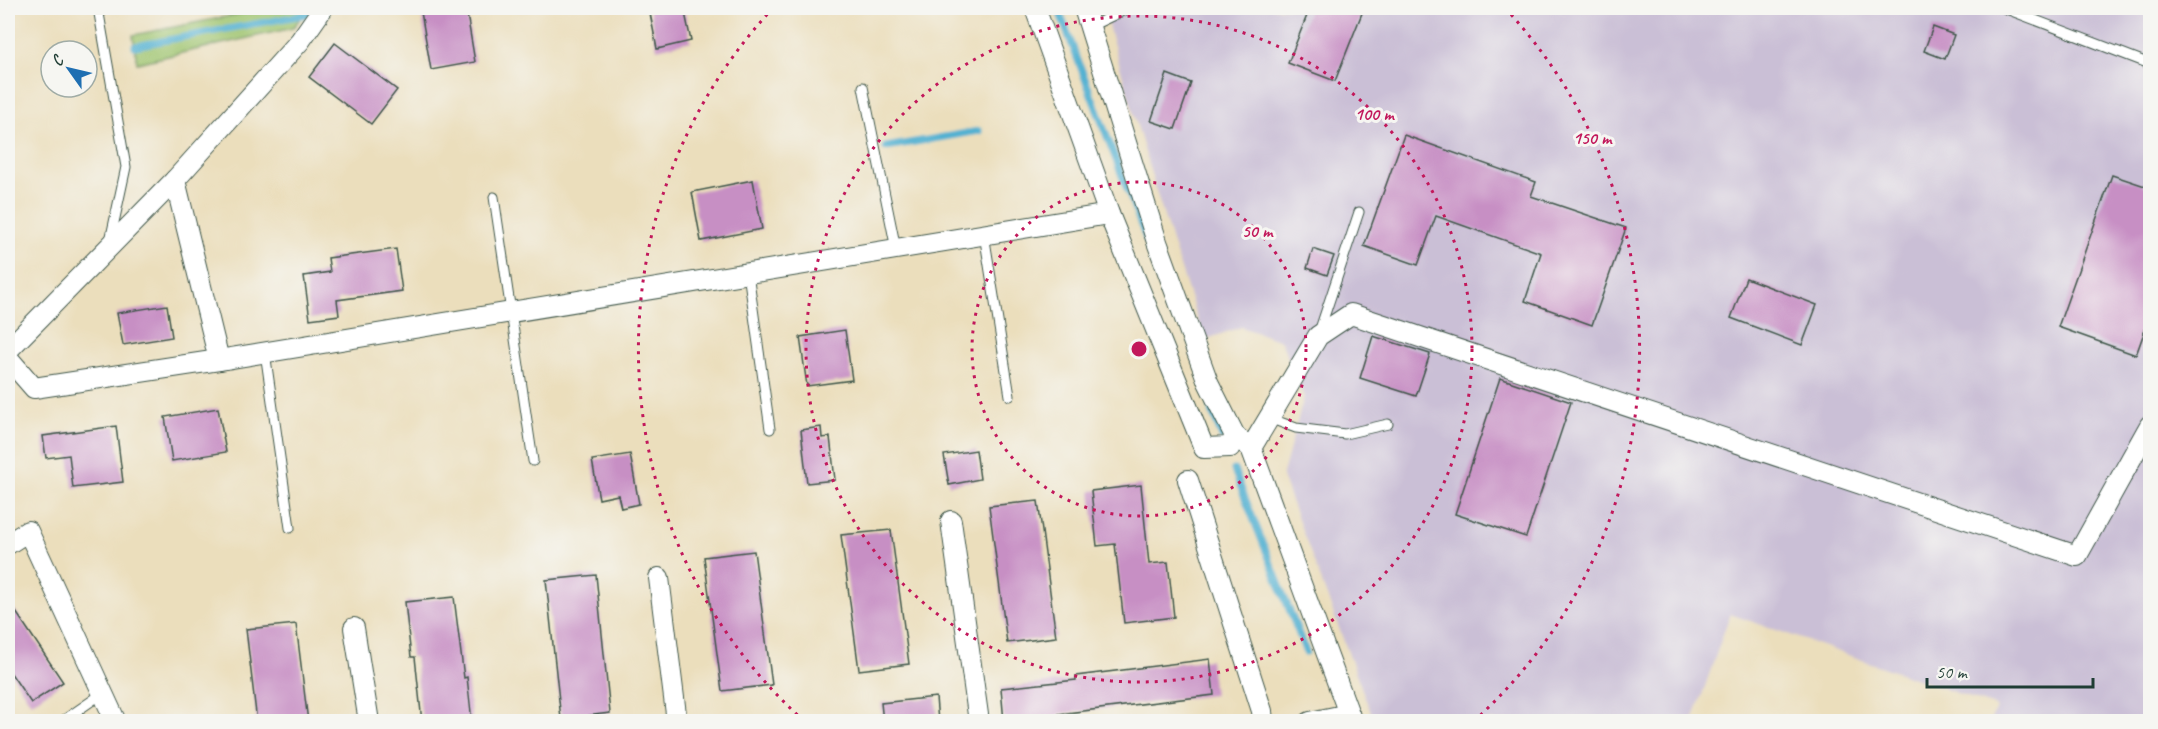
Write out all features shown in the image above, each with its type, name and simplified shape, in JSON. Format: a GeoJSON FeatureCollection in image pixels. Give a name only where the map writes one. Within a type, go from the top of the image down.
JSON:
{"type":"FeatureCollection","features":[{"type":"Feature","properties":{"kind":"street"},"geometry":{"type":"LineString","coordinates":[[8,350],[175,180],[300,41],[323,8]]}},
{"type":"Feature","properties":{"kind":"street"},"geometry":{"type":"LineString","coordinates":[[1035,8],[1109,214],[1204,448],[1230,447],[1235,436]]}},
{"type":"Feature","properties":{"kind":"street"},"geometry":{"type":"LineString","coordinates":[[1088,17],[1157,242],[1208,382],[1235,436],[1251,448],[1350,718],[1310,722]]}},
{"type":"Feature","properties":{"kind":"street"},"geometry":{"type":"LineString","coordinates":[[175,180],[219,360]]}},
{"type":"Feature","properties":{"kind":"street"},"geometry":{"type":"LineString","coordinates":[[8,358],[34,388],[219,360],[1109,214]]}},
{"type":"Feature","properties":{"kind":"street"},"geometry":{"type":"LineString","coordinates":[[1251,448],[1318,336],[1351,314],[2077,556],[2151,425]]}},
{"type":"Feature","properties":{"kind":"street"},"geometry":{"type":"LineString","coordinates":[[1188,480],[1262,711],[1263,722]]}},
{"type":"Feature","properties":{"kind":"street"},"geometry":{"type":"LineString","coordinates":[[951,521],[979,722]]}},
{"type":"Feature","properties":{"kind":"street"},"geometry":{"type":"LineString","coordinates":[[8,544],[28,531],[116,722]]}},
{"type":"Feature","properties":{"kind":"street"},"geometry":{"type":"LineString","coordinates":[[659,578],[677,722]]}},
{"type":"Feature","properties":{"kind":"street"},"geometry":{"type":"LineString","coordinates":[[354,628],[369,722]]}},
{"type":"Feature","properties":{"kind":"lane"},"geometry":{"type":"LineString","coordinates":[[98,8],[126,167],[108,247]]}},
{"type":"Feature","properties":{"kind":"lane"},"geometry":{"type":"LineString","coordinates":[[1088,17],[1129,8]]}},
{"type":"Feature","properties":{"kind":"lane"},"geometry":{"type":"LineString","coordinates":[[2004,8],[2151,64]]}},
{"type":"Feature","properties":{"kind":"lane"},"geometry":{"type":"LineString","coordinates":[[863,87],[896,249]]}},
{"type":"Feature","properties":{"kind":"lane"},"geometry":{"type":"LineString","coordinates":[[494,197],[533,461]]}},
{"type":"Feature","properties":{"kind":"lane"},"geometry":{"type":"LineString","coordinates":[[1318,336],[1359,212]]}},
{"type":"Feature","properties":{"kind":"lane"},"geometry":{"type":"LineString","coordinates":[[984,234],[1010,396]]}},
{"type":"Feature","properties":{"kind":"lane"},"geometry":{"type":"LineString","coordinates":[[748,273],[770,429]]}},
{"type":"Feature","properties":{"kind":"lane"},"geometry":{"type":"LineString","coordinates":[[265,352],[290,528]]}},
{"type":"Feature","properties":{"kind":"lane"},"geometry":{"type":"LineString","coordinates":[[1269,418],[1296,428],[1345,434],[1388,424]]}},
{"type":"Feature","properties":{"kind":"lane"},"geometry":{"type":"LineString","coordinates":[[61,722],[103,693]]}},
{"type":"Feature","properties":{"kind":"shaded area"},"geometry":{"type":"Polygon","coordinates":[[[1103,8],[2150,8],[2150,721],[1990,721],[1997,707],[1730,614],[1693,721],[1374,721],[1282,477],[1304,397],[1281,341],[1241,327],[1204,340],[1160,204],[1103,8]]]}},
{"type":"Feature","properties":{"kind":"green space"},"geometry":{"type":"Polygon","coordinates":[[[270,8],[308,8],[293,28],[137,63],[133,35],[270,8]]]}},
{"type":"Feature","properties":{"kind":"building"},"geometry":{"type":"Polygon","coordinates":[[[466,8],[475,62],[431,70],[421,12],[466,8]]]}},
{"type":"Feature","properties":{"kind":"building"},"geometry":{"type":"Polygon","coordinates":[[[649,8],[684,8],[691,41],[657,49],[649,8]]]}},
{"type":"Feature","properties":{"kind":"building"},"geometry":{"type":"Polygon","coordinates":[[[1310,8],[1364,8],[1335,81],[1288,63],[1310,8]]]}},
{"type":"Feature","properties":{"kind":"building"},"geometry":{"type":"Polygon","coordinates":[[[1933,27],[1954,35],[1945,59],[1924,51],[1933,27]]]}},
{"type":"Feature","properties":{"kind":"building"},"geometry":{"type":"Polygon","coordinates":[[[335,43],[397,90],[371,124],[309,77],[335,43]]]}},
{"type":"Feature","properties":{"kind":"building"},"geometry":{"type":"Polygon","coordinates":[[[1167,74],[1191,83],[1175,129],[1151,121],[1167,74]]]}},
{"type":"Feature","properties":{"kind":"building"},"geometry":{"type":"Polygon","coordinates":[[[1404,135],[1536,182],[1531,196],[1626,228],[1592,325],[1525,301],[1541,253],[1436,216],[1418,265],[1364,246],[1404,135]]]}},
{"type":"Feature","properties":{"kind":"building"},"geometry":{"type":"Polygon","coordinates":[[[2112,175],[2151,188],[2151,313],[2136,355],[2058,327],[2112,175]]]}},
{"type":"Feature","properties":{"kind":"building"},"geometry":{"type":"Polygon","coordinates":[[[753,180],[762,229],[701,241],[692,192],[753,180]]]}},
{"type":"Feature","properties":{"kind":"building"},"geometry":{"type":"Polygon","coordinates":[[[396,249],[402,291],[337,300],[339,315],[310,319],[304,276],[330,272],[328,258],[396,249]]]}},
{"type":"Feature","properties":{"kind":"building"},"geometry":{"type":"Polygon","coordinates":[[[1313,249],[1334,256],[1327,275],[1307,268],[1313,249]]]}},
{"type":"Feature","properties":{"kind":"building"},"geometry":{"type":"Polygon","coordinates":[[[1746,278],[1817,305],[1802,345],[1731,318],[1746,278]]]}},
{"type":"Feature","properties":{"kind":"building"},"geometry":{"type":"Polygon","coordinates":[[[167,305],[172,337],[123,345],[117,313],[167,305]]]}},
{"type":"Feature","properties":{"kind":"building"},"geometry":{"type":"Polygon","coordinates":[[[845,330],[852,380],[807,386],[800,337],[845,330]]]}},
{"type":"Feature","properties":{"kind":"building"},"geometry":{"type":"Polygon","coordinates":[[[1373,336],[1430,354],[1416,396],[1360,378],[1373,336]]]}},
{"type":"Feature","properties":{"kind":"building"},"geometry":{"type":"Polygon","coordinates":[[[1500,378],[1571,402],[1526,537],[1455,514],[1500,378]]]}},
{"type":"Feature","properties":{"kind":"building"},"geometry":{"type":"Polygon","coordinates":[[[218,408],[226,452],[172,461],[165,417],[218,408]]]}},
{"type":"Feature","properties":{"kind":"building"},"geometry":{"type":"Polygon","coordinates":[[[116,426],[123,482],[73,488],[69,455],[46,458],[43,436],[116,426]]]}},
{"type":"Feature","properties":{"kind":"building"},"geometry":{"type":"Polygon","coordinates":[[[821,427],[822,438],[830,437],[835,480],[807,483],[801,430],[821,427]]]}},
{"type":"Feature","properties":{"kind":"building"},"geometry":{"type":"Polygon","coordinates":[[[976,450],[980,479],[949,485],[944,455],[976,450]]]}},
{"type":"Feature","properties":{"kind":"building"},"geometry":{"type":"Polygon","coordinates":[[[630,454],[639,504],[621,508],[618,495],[599,499],[592,460],[630,454]]]}},
{"type":"Feature","properties":{"kind":"building"},"geometry":{"type":"Polygon","coordinates":[[[1141,485],[1149,564],[1168,562],[1174,617],[1124,623],[1115,544],[1097,546],[1091,491],[1141,485]]]}},
{"type":"Feature","properties":{"kind":"building"},"geometry":{"type":"Polygon","coordinates":[[[1038,501],[1056,637],[1007,643],[989,506],[1038,501]]]}},
{"type":"Feature","properties":{"kind":"building"},"geometry":{"type":"Polygon","coordinates":[[[891,530],[909,664],[859,670],[841,535],[891,530]]]}},
{"type":"Feature","properties":{"kind":"building"},"geometry":{"type":"Polygon","coordinates":[[[754,551],[772,685],[722,691],[704,557],[754,551]]]}},
{"type":"Feature","properties":{"kind":"building"},"geometry":{"type":"Polygon","coordinates":[[[596,575],[610,713],[561,719],[546,580],[596,575]]]}},
{"type":"Feature","properties":{"kind":"building"},"geometry":{"type":"Polygon","coordinates":[[[454,597],[472,722],[422,722],[415,657],[411,657],[405,602],[454,597]]]}},
{"type":"Feature","properties":{"kind":"building"},"geometry":{"type":"Polygon","coordinates":[[[8,600],[63,682],[31,703],[8,669],[8,600]]]}},
{"type":"Feature","properties":{"kind":"building"},"geometry":{"type":"Polygon","coordinates":[[[296,624],[308,722],[257,722],[246,629],[296,624]]]}},
{"type":"Feature","properties":{"kind":"building"},"geometry":{"type":"Polygon","coordinates":[[[1210,659],[1214,695],[1059,714],[1060,718],[1004,722],[1001,688],[1076,680],[1076,676],[1210,659]]]}},
{"type":"Feature","properties":{"kind":"building"},"geometry":{"type":"Polygon","coordinates":[[[936,697],[938,722],[883,722],[881,703],[936,697]]]}},
{"type":"Feature","properties":{"kind":"waterway"},"geometry":{"type":"LineString","coordinates":[[1058,8],[1147,241]]}},
{"type":"Feature","properties":{"kind":"waterway"},"geometry":{"type":"LineString","coordinates":[[135,46],[314,13]]}},
{"type":"Feature","properties":{"kind":"waterway"},"geometry":{"type":"LineString","coordinates":[[886,147],[979,131]]}},
{"type":"Feature","properties":{"kind":"waterway"},"geometry":{"type":"LineString","coordinates":[[1211,408],[1222,437]]}},
{"type":"Feature","properties":{"kind":"waterway"},"geometry":{"type":"LineString","coordinates":[[1234,470],[1306,652]]}}]}
